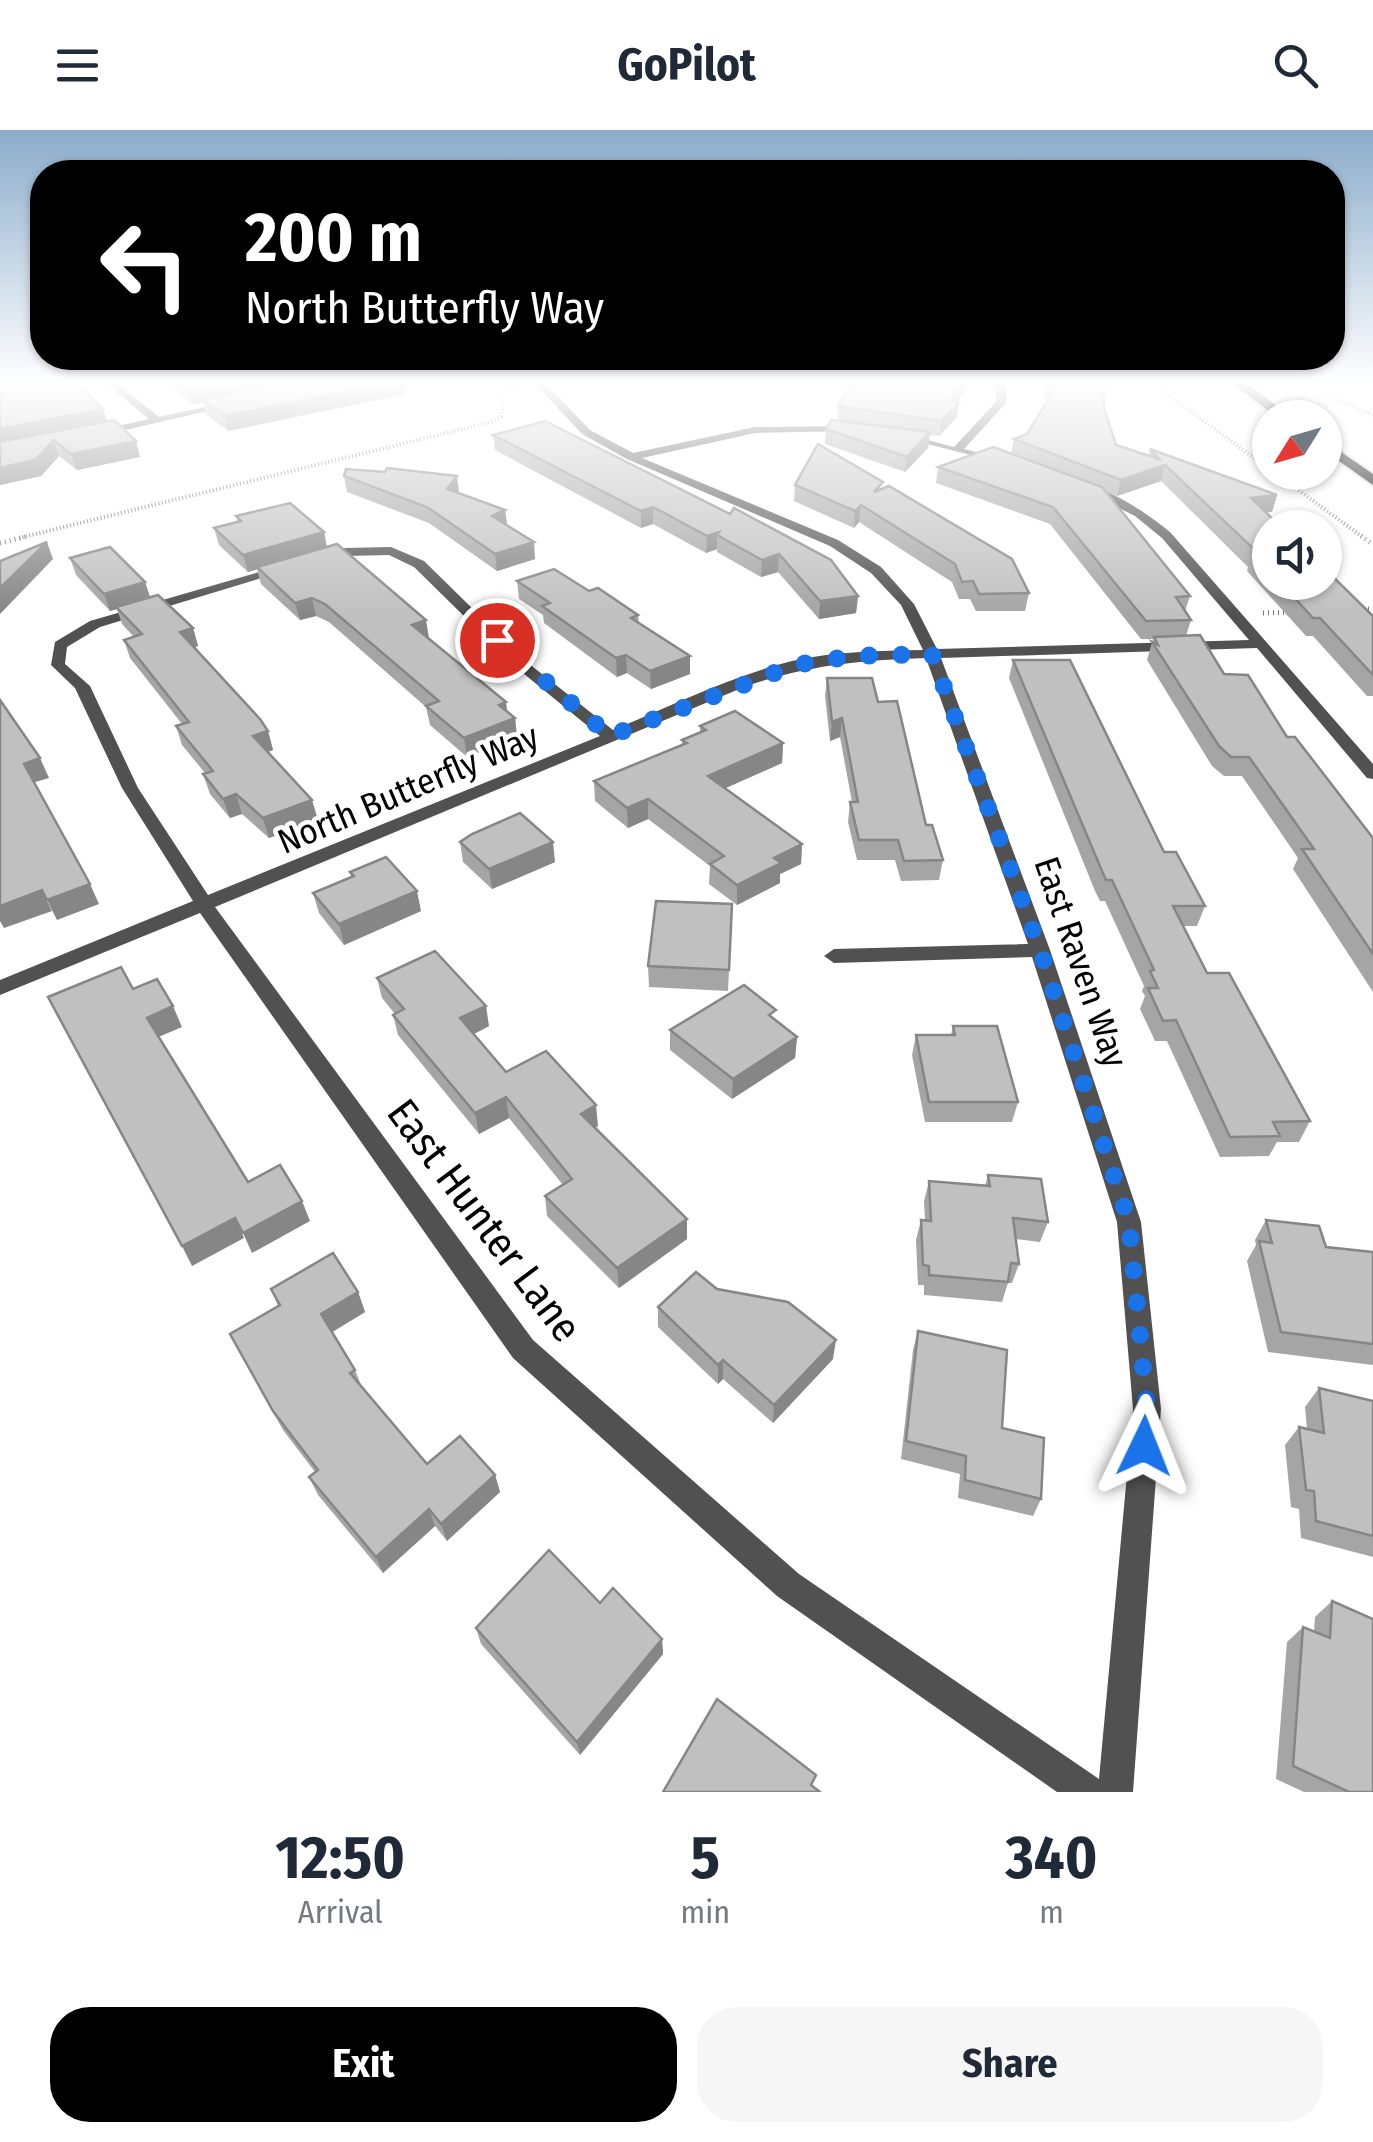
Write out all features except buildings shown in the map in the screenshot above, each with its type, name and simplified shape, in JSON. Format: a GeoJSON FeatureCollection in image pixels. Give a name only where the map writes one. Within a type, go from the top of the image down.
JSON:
{"type":"FeatureCollection","features":[{"type":"Feature","properties":{"kind":"main road"},"geometry":{"type":"LineString","coordinates":[[1343,459],[1373,481]]}},
{"type":"Feature","properties":{"kind":"street","name":"East Raven Way"},"geometry":{"type":"LineString","coordinates":[[632,459],[834,543],[876,570],[907,604],[932,654],[1040,950],[1129,1222],[1147,1409],[1115,1792]]}},
{"type":"Feature","properties":{"kind":"street"},"geometry":{"type":"LineString","coordinates":[[990,459],[1021,468]]}},
{"type":"Feature","properties":{"kind":"street"},"geometry":{"type":"LineString","coordinates":[[1069,484],[1139,513],[1166,535],[1373,774]]}},
{"type":"Feature","properties":{"kind":"street","name":"East Hunter Lane"},"geometry":{"type":"LineString","coordinates":[[610,736],[523,666],[419,564],[391,551],[344,552],[95,624],[60,645],[58,665],[82,686],[130,788],[205,906],[523,1349],[788,1585],[1087,1792]]}},
{"type":"Feature","properties":{"kind":"street","name":"North Butterfly Way"},"geometry":{"type":"LineString","coordinates":[[0,988],[610,736],[795,665],[853,656],[1262,644]]}},
{"type":"Feature","properties":{"kind":"street"},"geometry":{"type":"LineString","coordinates":[[834,956],[1040,950]]}},
{"type":"Feature","properties":{"kind":"path"},"geometry":{"type":"LineString","coordinates":[[0,543],[342,459]]}},
{"type":"Feature","properties":{"kind":"path"},"geometry":{"type":"LineString","coordinates":[[1255,459],[1373,545]]}},
{"type":"Feature","properties":{"kind":"path"},"geometry":{"type":"LineString","coordinates":[[1354,610],[1373,609]]}},
{"type":"Feature","properties":{"kind":"path"},"geometry":{"type":"LineString","coordinates":[[1257,613],[1296,612]]}},
{"type":"Feature","properties":{"kind":"route"},"geometry":{"type":"LineString","coordinates":[[497,640],[610,736],[795,665],[853,656],[932,654],[1040,950],[1129,1222],[1147,1409],[1144,1446]]}}]}
